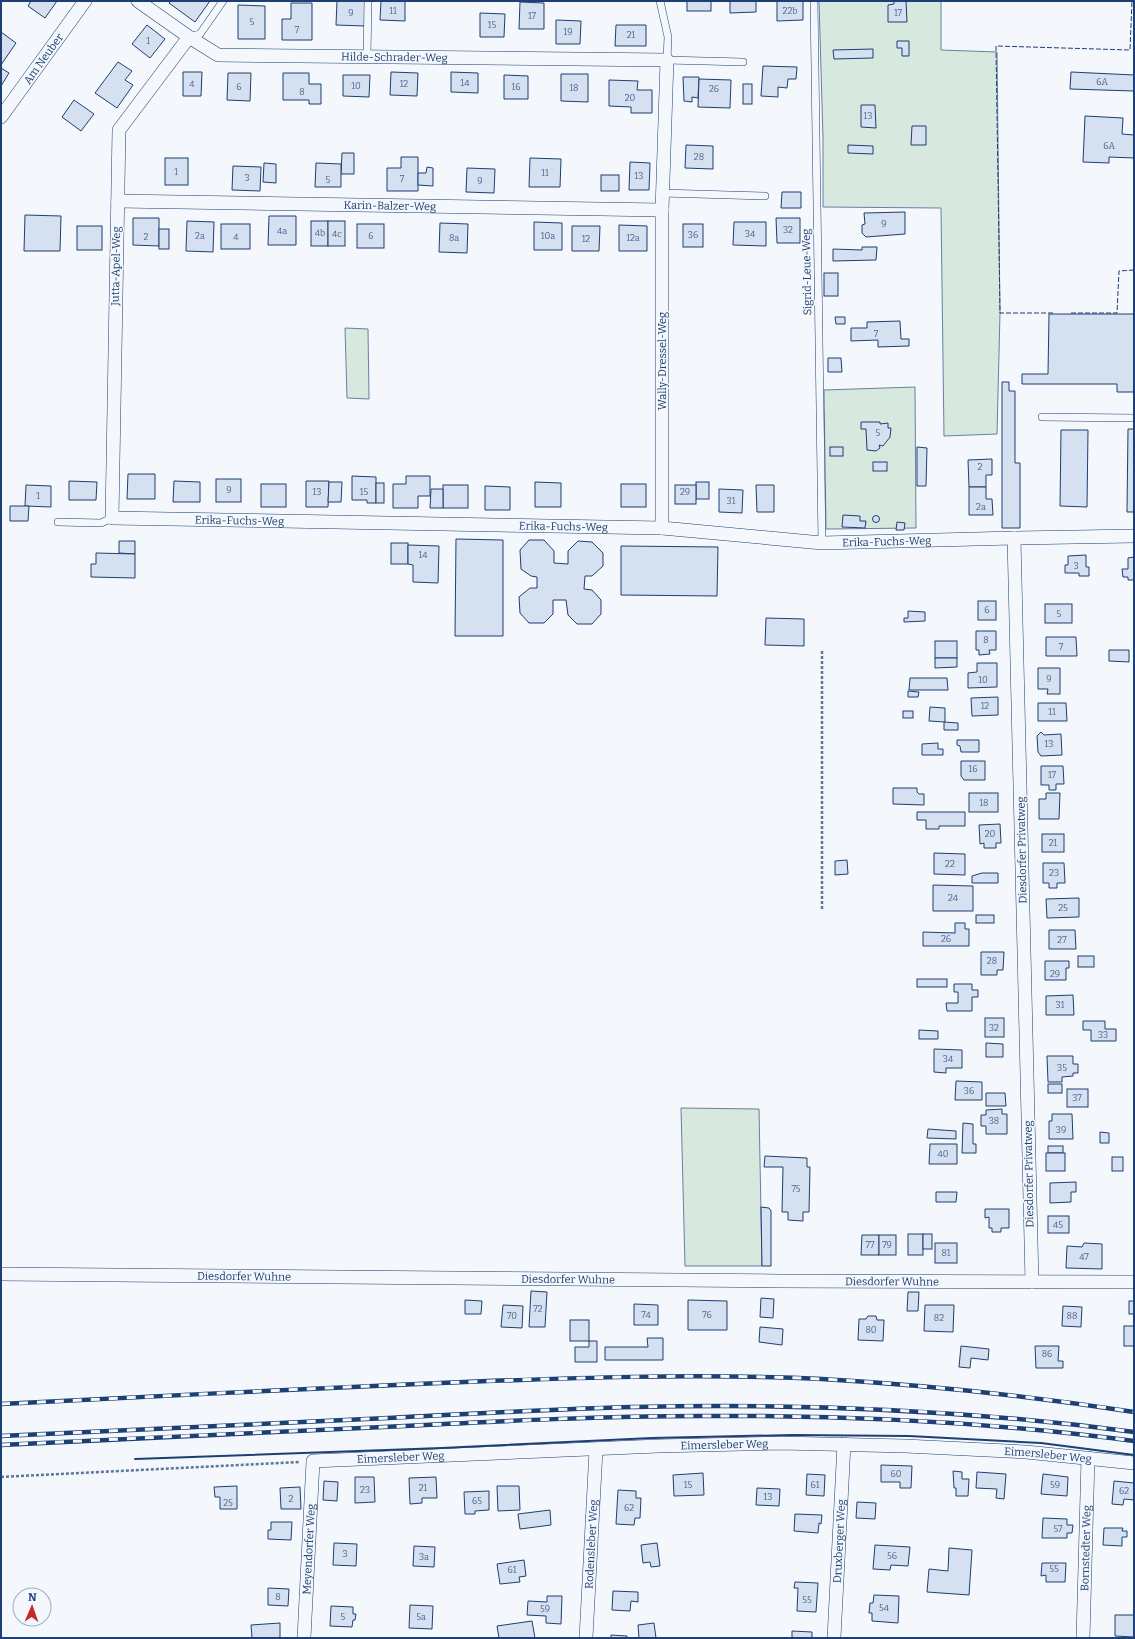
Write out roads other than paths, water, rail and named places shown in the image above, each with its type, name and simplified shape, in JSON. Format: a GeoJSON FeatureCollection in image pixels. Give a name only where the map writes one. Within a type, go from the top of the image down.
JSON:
{"type":"FeatureCollection","features":[{"type":"Feature","properties":{"kind":"street","name":"Am Neuber"},"geometry":{"type":"LineString","coordinates":[[1,117],[85,1]]}},
{"type":"Feature","properties":{"kind":"street","name":"Hilde-Schrader-Weg"},"geometry":{"type":"LineString","coordinates":[[138,1],[218,55],[667,60]]}},
{"type":"Feature","properties":{"kind":"street","name":"Jutta-Apel-Weg"},"geometry":{"type":"LineString","coordinates":[[112,518],[119,130],[190,37]]}},
{"type":"Feature","properties":{"kind":"street","name":"Wally-Dressel-Weg"},"geometry":{"type":"LineString","coordinates":[[662,528],[662,193],[667,60]]}},
{"type":"Feature","properties":{"kind":"street","name":"Karin-Balzer-Weg"},"geometry":{"type":"LineString","coordinates":[[118,201],[662,210]]}},
{"type":"Feature","properties":{"kind":"street","name":"Erika-Fuchs-Weg"},"geometry":{"type":"LineString","coordinates":[[112,518],[662,528],[822,543],[1014,538]]}},
{"type":"Feature","properties":{"kind":"street"},"geometry":{"type":"LineString","coordinates":[[1014,538],[1134,536]]}},
{"type":"Feature","properties":{"kind":"street","name":"Diesdorfer Privatweg"},"geometry":{"type":"LineString","coordinates":[[1014,538],[1032,1282]]}},
{"type":"Feature","properties":{"kind":"street","name":"Diesdorfer Wuhne"},"geometry":{"type":"LineString","coordinates":[[1,1274],[771,1281],[1134,1282]]}},
{"type":"Feature","properties":{"kind":"street","name":"Eimersleber Weg"},"geometry":{"type":"LineString","coordinates":[[314,1461],[751,1443],[844,1444],[1026,1452],[1134,1463]]}},
{"type":"Feature","properties":{"kind":"street","name":"Druxberger Weg"},"geometry":{"type":"LineString","coordinates":[[834,1638],[844,1444]]}},
{"type":"Feature","properties":{"kind":"street","name":"Rodensleber Weg"},"geometry":{"type":"LineString","coordinates":[[586,1638],[596,1450]]}},
{"type":"Feature","properties":{"kind":"street","name":"Bornstedter Weg"},"geometry":{"type":"LineString","coordinates":[[1083,1638],[1088,1458]]}},
{"type":"Feature","properties":{"kind":"street","name":"Meyendorfer Weg"},"geometry":{"type":"LineString","coordinates":[[304,1638],[314,1461]]}},
{"type":"Feature","properties":{"kind":"lane"},"geometry":{"type":"LineString","coordinates":[[190,37],[200,34],[223,1]]}},
{"type":"Feature","properties":{"kind":"lane"},"geometry":{"type":"LineString","coordinates":[[367,56],[368,1]]}},
{"type":"Feature","properties":{"kind":"lane","name":"Wally-Dressel-Weg"},"geometry":{"type":"LineString","coordinates":[[660,1],[668,37],[667,60]]}},
{"type":"Feature","properties":{"kind":"lane","name":"Sigrid-Leue-Weg"},"geometry":{"type":"LineString","coordinates":[[814,1],[822,543]]}},
{"type":"Feature","properties":{"kind":"lane"},"geometry":{"type":"LineString","coordinates":[[667,60],[743,62]]}},
{"type":"Feature","properties":{"kind":"lane"},"geometry":{"type":"LineString","coordinates":[[662,193],[765,196]]}},
{"type":"Feature","properties":{"kind":"lane"},"geometry":{"type":"LineString","coordinates":[[1042,417],[1134,418]]}},
{"type":"Feature","properties":{"kind":"lane"},"geometry":{"type":"LineString","coordinates":[[58,522],[101,523],[112,518]]}},
{"type":"Feature","properties":{"kind":"railway"},"geometry":{"type":"LineString","coordinates":[[1,1404],[488,1381],[727,1376],[822,1379],[900,1384],[1017,1396],[1134,1412]]}},
{"type":"Feature","properties":{"kind":"railway"},"geometry":{"type":"LineString","coordinates":[[1,1436],[542,1410],[696,1406],[821,1407],[947,1413],[1072,1424],[1134,1432]]}},
{"type":"Feature","properties":{"kind":"railway"},"geometry":{"type":"LineString","coordinates":[[1,1445],[516,1421],[702,1416],[864,1418],[972,1424],[1080,1434],[1134,1441]]}}]}
